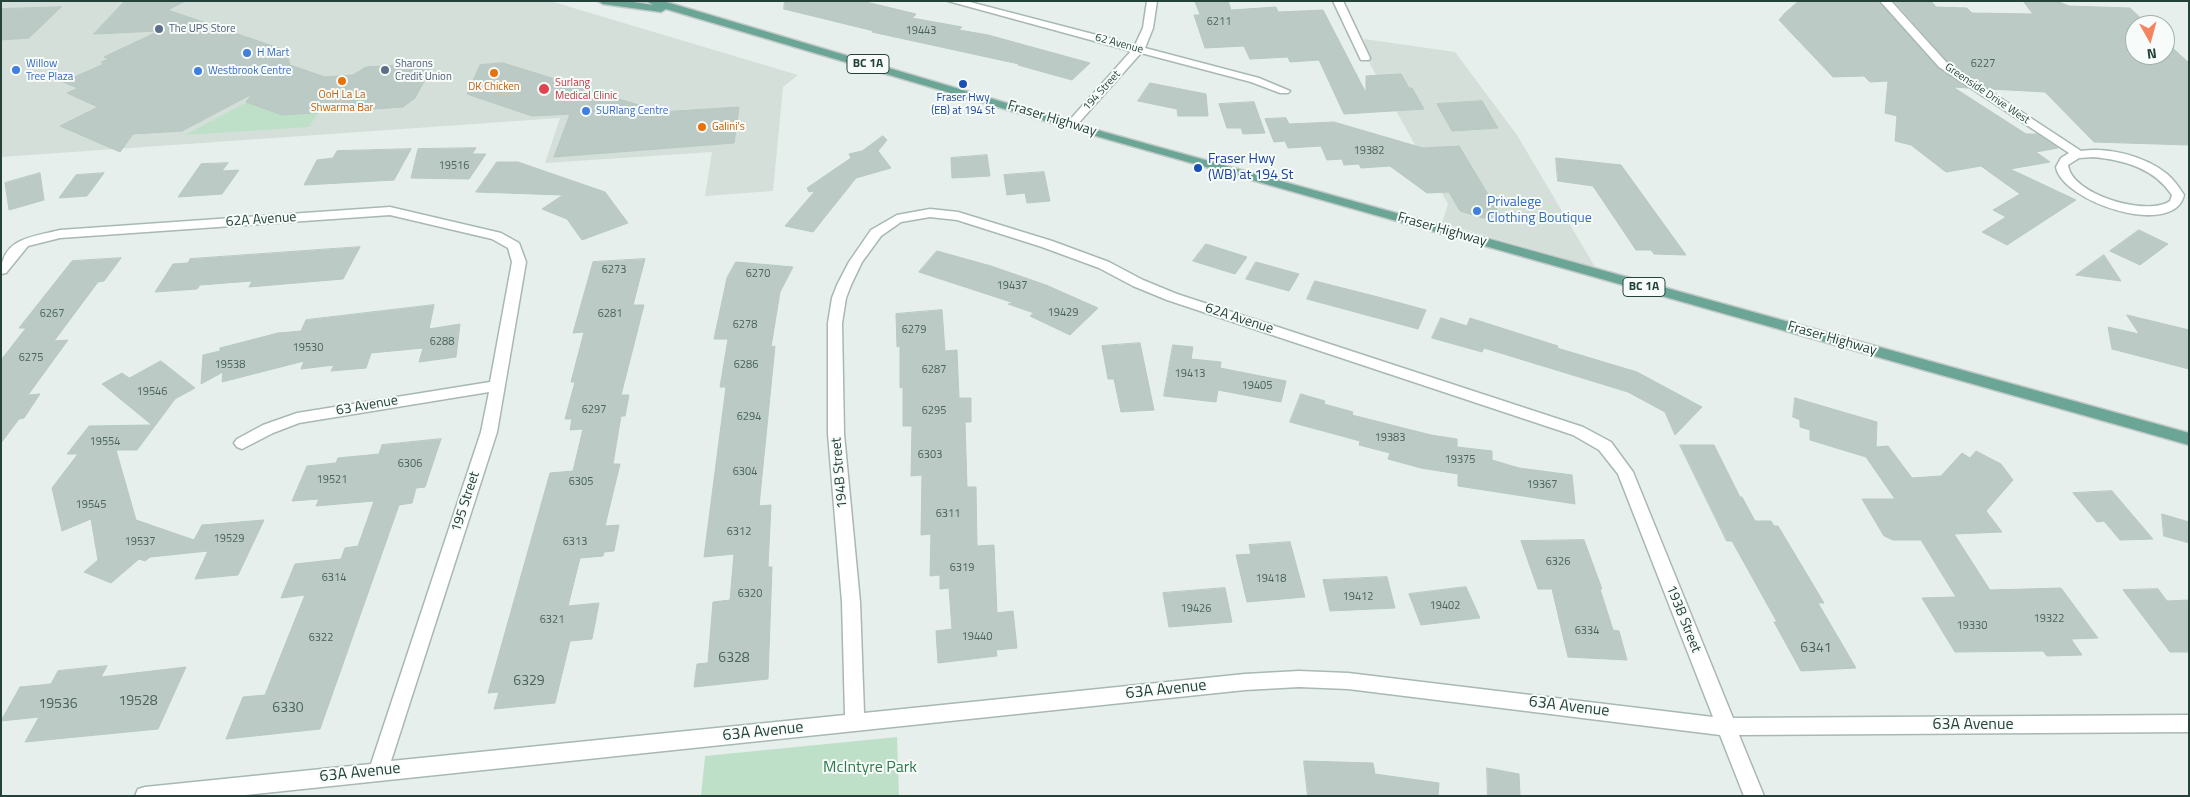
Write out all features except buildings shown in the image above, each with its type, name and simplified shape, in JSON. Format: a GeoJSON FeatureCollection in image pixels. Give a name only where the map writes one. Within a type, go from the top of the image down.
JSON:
{"type":"FeatureCollection","features":[{"type":"Feature","properties":{"kind":"main road","name":"Fraser Highway"},"geometry":{"type":"LineString","coordinates":[[603,1],[697,14]]}},
{"type":"Feature","properties":{"kind":"main road","name":"Fraser Highway"},"geometry":{"type":"LineString","coordinates":[[651,1],[1071,125],[2189,439]]}},
{"type":"Feature","properties":{"kind":"street","name":"62 Avenue"},"geometry":{"type":"LineString","coordinates":[[953,1],[1255,80],[1284,91]]}},
{"type":"Feature","properties":{"kind":"street","name":"194 Street"},"geometry":{"type":"LineString","coordinates":[[1071,125],[1139,50],[1148,28],[1152,1]]}},
{"type":"Feature","properties":{"kind":"street"},"geometry":{"type":"LineString","coordinates":[[1338,1],[1364,58]]}},
{"type":"Feature","properties":{"kind":"street","name":"Greenside Drive West"},"geometry":{"type":"LineString","coordinates":[[1885,1],[1943,65],[2078,154]]}},
{"type":"Feature","properties":{"kind":"street"},"geometry":{"type":"LineString","coordinates":[[2078,154],[2111,155],[2148,167],[2163,176],[2173,186],[2178,195],[2176,203],[2167,208],[2153,211],[2126,208],[2097,199],[2081,191],[2062,172],[2062,164],[2067,158],[2078,154]]}},
{"type":"Feature","properties":{"kind":"street","name":"62A Avenue"},"geometry":{"type":"LineString","coordinates":[[1,270],[23,243],[60,234],[390,211],[496,236]]}},
{"type":"Feature","properties":{"kind":"street","name":"62A Avenue"},"geometry":{"type":"LineString","coordinates":[[876,233],[897,219],[930,213],[958,216],[1047,244],[1096,262],[1138,283],[1172,297],[1578,431],[1605,446]]}},
{"type":"Feature","properties":{"kind":"street","name":"194B Street"},"geometry":{"type":"LineString","coordinates":[[855,722],[851,602],[836,434],[835,323],[844,285],[856,262],[876,233]]}},
{"type":"Feature","properties":{"kind":"street","name":"195 Street"},"geometry":{"type":"LineString","coordinates":[[378,771],[489,432],[519,262],[514,246],[496,236]]}},
{"type":"Feature","properties":{"kind":"street","name":"63 Avenue"},"geometry":{"type":"LineString","coordinates":[[242,443],[268,428],[297,418],[387,402],[497,386]]}},
{"type":"Feature","properties":{"kind":"street","name":"193B Street"},"geometry":{"type":"LineString","coordinates":[[1605,446],[1625,472],[1754,796]]}},
{"type":"Feature","properties":{"kind":"street","name":"63A Avenue"},"geometry":{"type":"LineString","coordinates":[[145,796],[1245,682],[1299,679],[1348,681],[1726,727],[2189,723]]}},
{"type":"Feature","properties":{"kind":"shaded area"},"geometry":{"type":"Polygon","coordinates":[[[1,1],[550,1],[798,75],[783,87],[773,191],[705,196],[712,152],[545,163],[560,118],[1,157],[1,1]]]}},
{"type":"Feature","properties":{"kind":"shaded area"},"geometry":{"type":"Polygon","coordinates":[[[1364,39],[1455,52],[1517,135],[1595,267],[1442,223],[1448,204],[1370,64],[1364,39]]]}},
{"type":"Feature","properties":{"kind":"green space"},"geometry":{"type":"Polygon","coordinates":[[[247,102],[318,113],[309,127],[185,135],[247,102]]]}},
{"type":"Feature","properties":{"kind":"green space","name":"McIntyre Park"},"geometry":{"type":"Polygon","coordinates":[[[897,737],[899,796],[701,796],[705,756],[897,737]]]}},
{"type":"Feature","properties":{"kind":"place","name":"The UPS Store"},"geometry":{"type":"Point","coordinates":[159,29]}},
{"type":"Feature","properties":{"kind":"place","name":"H Mart"},"geometry":{"type":"Point","coordinates":[247,53]}},
{"type":"Feature","properties":{"kind":"place","name":"Willow Tree Plaza"},"geometry":{"type":"Point","coordinates":[16,70]}},
{"type":"Feature","properties":{"kind":"place","name":"Sharons Credit Union"},"geometry":{"type":"Point","coordinates":[385,70]}},
{"type":"Feature","properties":{"kind":"place","name":"Westbrook Centre"},"geometry":{"type":"Point","coordinates":[198,71]}},
{"type":"Feature","properties":{"kind":"place","name":"DK Chicken"},"geometry":{"type":"Point","coordinates":[494,73]}},
{"type":"Feature","properties":{"kind":"place","name":"OoH La La Shwarma Bar"},"geometry":{"type":"Point","coordinates":[342,81]}},
{"type":"Feature","properties":{"kind":"place","name":"Fraser Hwy (EB) at 194 St"},"geometry":{"type":"Point","coordinates":[963,84]}},
{"type":"Feature","properties":{"kind":"place","name":"Surlang Medical Clinic"},"geometry":{"type":"Point","coordinates":[544,89]}},
{"type":"Feature","properties":{"kind":"place","name":"SURlang Centre"},"geometry":{"type":"Point","coordinates":[586,111]}},
{"type":"Feature","properties":{"kind":"place","name":"Galini's"},"geometry":{"type":"Point","coordinates":[702,127]}},
{"type":"Feature","properties":{"kind":"place","name":"Fraser Hwy (WB) at 194 St"},"geometry":{"type":"Point","coordinates":[1198,168]}},
{"type":"Feature","properties":{"kind":"place","name":"Privalege Clothing Boutique"},"geometry":{"type":"Point","coordinates":[1477,211]}}]}
